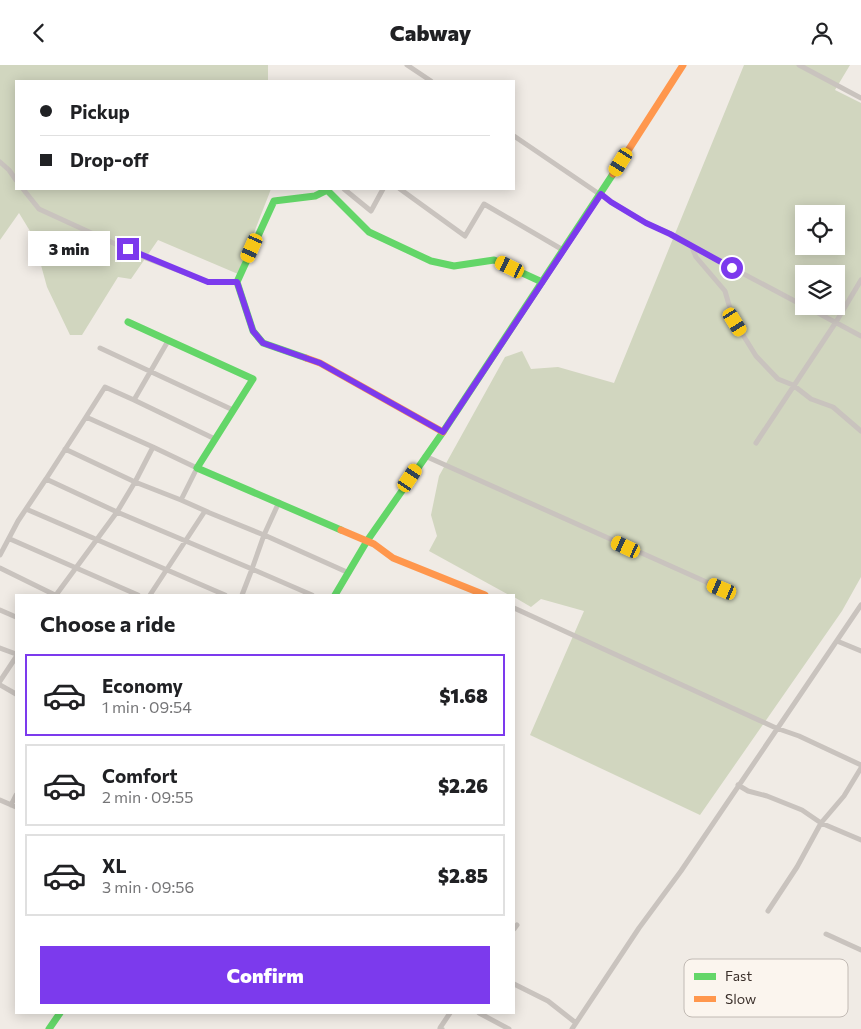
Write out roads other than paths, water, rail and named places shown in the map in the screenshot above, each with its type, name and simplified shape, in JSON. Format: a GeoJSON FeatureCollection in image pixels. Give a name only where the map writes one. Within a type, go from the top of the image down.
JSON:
{"type":"FeatureCollection","features":[{"type":"Feature","properties":{"kind":"street"},"geometry":{"type":"LineString","coordinates":[[407,65],[430,80]]}},
{"type":"Feature","properties":{"kind":"street"},"geometry":{"type":"LineString","coordinates":[[336,594],[367,541],[443,432],[564,250],[683,65]]}},
{"type":"Feature","properties":{"kind":"street"},"geometry":{"type":"LineString","coordinates":[[799,65],[861,98]]}},
{"type":"Feature","properties":{"kind":"street"},"geometry":{"type":"LineString","coordinates":[[515,137],[611,202],[646,223],[795,301]]}},
{"type":"Feature","properties":{"kind":"street"},"geometry":{"type":"LineString","coordinates":[[0,161],[15,179]]}},
{"type":"Feature","properties":{"kind":"street"},"geometry":{"type":"LineString","coordinates":[[24,190],[39,209],[146,257],[208,282],[237,282]]}},
{"type":"Feature","properties":{"kind":"street"},"geometry":{"type":"LineString","coordinates":[[345,190],[371,211],[382,190]]}},
{"type":"Feature","properties":{"kind":"street"},"geometry":{"type":"LineString","coordinates":[[401,190],[465,236],[484,204],[564,250]]}},
{"type":"Feature","properties":{"kind":"street"},"geometry":{"type":"LineString","coordinates":[[443,432],[320,363],[263,343],[253,331],[237,282],[274,201],[315,196],[327,191],[369,232],[431,261],[454,266],[494,260],[542,282]]}},
{"type":"Feature","properties":{"kind":"street"},"geometry":{"type":"LineString","coordinates":[[691,245],[696,257],[725,291],[735,322],[756,356],[778,379],[793,385],[811,399],[833,407],[861,431]]}},
{"type":"Feature","properties":{"kind":"street"},"geometry":{"type":"LineString","coordinates":[[756,443],[836,322],[861,280]]}},
{"type":"Feature","properties":{"kind":"street"},"geometry":{"type":"LineString","coordinates":[[822,315],[861,336]]}},
{"type":"Feature","properties":{"kind":"street"},"geometry":{"type":"LineString","coordinates":[[128,322],[253,379],[197,468],[181,500]]}},
{"type":"Feature","properties":{"kind":"street"},"geometry":{"type":"LineString","coordinates":[[134,400],[168,341]]}},
{"type":"Feature","properties":{"kind":"street"},"geometry":{"type":"LineString","coordinates":[[100,348],[233,410]]}},
{"type":"Feature","properties":{"kind":"street"},"geometry":{"type":"LineString","coordinates":[[0,555],[18,521],[105,387],[215,439]]}},
{"type":"Feature","properties":{"kind":"street"},"geometry":{"type":"LineString","coordinates":[[86,417],[197,468],[374,544],[393,558],[411,567],[429,571],[483,594]]}},
{"type":"Feature","properties":{"kind":"street"},"geometry":{"type":"LineString","coordinates":[[56,594],[117,512],[153,447]]}},
{"type":"Feature","properties":{"kind":"street"},"geometry":{"type":"LineString","coordinates":[[65,449],[135,482],[264,535],[349,573]]}},
{"type":"Feature","properties":{"kind":"street"},"geometry":{"type":"LineString","coordinates":[[425,457],[722,589]]}},
{"type":"Feature","properties":{"kind":"street"},"geometry":{"type":"LineString","coordinates":[[46,479],[117,512],[310,594]]}},
{"type":"Feature","properties":{"kind":"street"},"geometry":{"type":"LineString","coordinates":[[242,594],[264,535],[279,502]]}},
{"type":"Feature","properties":{"kind":"street"},"geometry":{"type":"LineString","coordinates":[[26,509],[223,594]]}},
{"type":"Feature","properties":{"kind":"street"},"geometry":{"type":"LineString","coordinates":[[151,594],[205,511],[264,535]]}},
{"type":"Feature","properties":{"kind":"street"},"geometry":{"type":"LineString","coordinates":[[10,539],[136,594]]}},
{"type":"Feature","properties":{"kind":"street"},"geometry":{"type":"LineString","coordinates":[[0,568],[53,594]]}},
{"type":"Feature","properties":{"kind":"street"},"geometry":{"type":"LineString","coordinates":[[572,1029],[639,928],[681,871],[861,605]]}},
{"type":"Feature","properties":{"kind":"street"},"geometry":{"type":"LineString","coordinates":[[515,609],[776,729],[799,736],[861,766],[844,796],[821,823],[797,867],[768,911]]}},
{"type":"Feature","properties":{"kind":"street"},"geometry":{"type":"LineString","coordinates":[[0,611],[15,617]]}},
{"type":"Feature","properties":{"kind":"street"},"geometry":{"type":"LineString","coordinates":[[837,641],[861,651]]}},
{"type":"Feature","properties":{"kind":"street"},"geometry":{"type":"LineString","coordinates":[[0,648],[15,655]]}},
{"type":"Feature","properties":{"kind":"street"},"geometry":{"type":"LineString","coordinates":[[0,681],[15,657]]}},
{"type":"Feature","properties":{"kind":"street"},"geometry":{"type":"LineString","coordinates":[[0,685],[15,693]]}},
{"type":"Feature","properties":{"kind":"street"},"geometry":{"type":"LineString","coordinates":[[738,785],[748,791],[767,796],[802,810],[821,823],[861,840]]}},
{"type":"Feature","properties":{"kind":"street"},"geometry":{"type":"LineString","coordinates":[[0,800],[14,806]]}},
{"type":"Feature","properties":{"kind":"street"},"geometry":{"type":"LineString","coordinates":[[826,934],[861,950]]}},
{"type":"Feature","properties":{"kind":"street"},"geometry":{"type":"LineString","coordinates":[[515,984],[548,1001],[576,1023]]}},
{"type":"Feature","properties":{"kind":"street"},"geometry":{"type":"LineString","coordinates":[[49,1029],[59,1014]]}},
{"type":"Feature","properties":{"kind":"street"},"geometry":{"type":"LineString","coordinates":[[441,1029],[449,1014]]}},
{"type":"Feature","properties":{"kind":"street"},"geometry":{"type":"LineString","coordinates":[[481,1014],[509,1029]]}}]}
